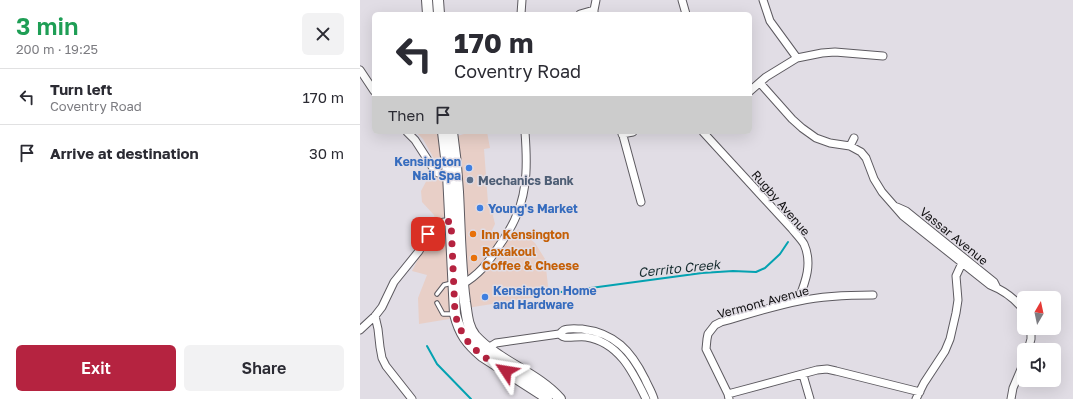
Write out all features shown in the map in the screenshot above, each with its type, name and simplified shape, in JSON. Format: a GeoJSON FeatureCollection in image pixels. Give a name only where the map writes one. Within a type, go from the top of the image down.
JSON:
{"type":"FeatureCollection","features":[{"type":"Feature","properties":{"kind":"main road"},"geometry":{"type":"LineString","coordinates":[[427,0],[428,12]]}},
{"type":"Feature","properties":{"kind":"main road"},"geometry":{"type":"LineString","coordinates":[[438,0],[439,12]]}},
{"type":"Feature","properties":{"kind":"main road"},"geometry":{"type":"LineString","coordinates":[[443,134],[457,285],[470,328],[488,348],[546,386],[560,399]]}},
{"type":"Feature","properties":{"kind":"main road"},"geometry":{"type":"LineString","coordinates":[[452,134],[458,191],[461,262],[457,285],[455,314],[458,325],[467,342],[482,356],[547,399]]}},
{"type":"Feature","properties":{"kind":"street"},"geometry":{"type":"LineString","coordinates":[[521,12],[522,0]]}},
{"type":"Feature","properties":{"kind":"street"},"geometry":{"type":"LineString","coordinates":[[594,12],[596,0]]}},
{"type":"Feature","properties":{"kind":"street"},"geometry":{"type":"LineString","coordinates":[[682,0],[685,12]]}},
{"type":"Feature","properties":{"kind":"street"},"geometry":{"type":"LineString","coordinates":[[763,0],[770,21],[796,58]]}},
{"type":"Feature","properties":{"kind":"street"},"geometry":{"type":"LineString","coordinates":[[752,89],[773,72],[796,58],[835,52],[883,56]]}},
{"type":"Feature","properties":{"kind":"street"},"geometry":{"type":"LineString","coordinates":[[360,70],[372,88]]}},
{"type":"Feature","properties":{"kind":"street","name":"Vassar Avenue"},"geometry":{"type":"LineString","coordinates":[[760,83],[792,119],[816,138],[830,143],[850,146],[860,152],[866,158],[874,179],[882,192],[902,216],[990,285],[998,288],[1017,303]]}},
{"type":"Feature","properties":{"kind":"street"},"geometry":{"type":"LineString","coordinates":[[409,134],[415,140],[435,171],[438,173],[448,174]]}},
{"type":"Feature","properties":{"kind":"street"},"geometry":{"type":"LineString","coordinates":[[457,285],[475,276],[492,256],[507,234],[518,213],[523,197],[526,178],[527,164],[525,134]]}},
{"type":"Feature","properties":{"kind":"street"},"geometry":{"type":"LineString","coordinates":[[622,134],[641,202]]}},
{"type":"Feature","properties":{"kind":"street","name":"Rugby Avenue"},"geometry":{"type":"LineString","coordinates":[[705,134],[792,229],[803,243],[808,254],[809,263],[806,280],[798,301]]}},
{"type":"Feature","properties":{"kind":"street"},"geometry":{"type":"LineString","coordinates":[[850,146],[854,138]]}},
{"type":"Feature","properties":{"kind":"street","name":"Vassar Avenue"},"geometry":{"type":"LineString","coordinates":[[894,205],[906,211],[994,282],[998,288]]}},
{"type":"Feature","properties":{"kind":"street"},"geometry":{"type":"LineString","coordinates":[[360,330],[382,307],[394,282],[419,251],[428,234],[439,223],[451,221]]}},
{"type":"Feature","properties":{"kind":"street"},"geometry":{"type":"LineString","coordinates":[[916,399],[921,395],[924,383],[945,351],[950,339],[958,300],[956,276],[962,263]]}},
{"type":"Feature","properties":{"kind":"street","name":"Vermont Avenue"},"geometry":{"type":"LineString","coordinates":[[729,397],[706,349],[707,339],[715,325],[720,322],[798,301],[836,296],[873,295]]}},
{"type":"Feature","properties":{"kind":"street"},"geometry":{"type":"LineString","coordinates":[[375,316],[380,352],[384,362],[412,399]]}},
{"type":"Feature","properties":{"kind":"street"},"geometry":{"type":"LineString","coordinates":[[488,348],[496,343],[559,334],[564,330],[577,329],[601,333],[612,338],[623,346],[633,358],[654,399]]}},
{"type":"Feature","properties":{"kind":"street"},"geometry":{"type":"LineString","coordinates":[[559,334],[564,337],[587,337],[609,346],[630,368],[646,399]]}},
{"type":"Feature","properties":{"kind":"street"},"geometry":{"type":"LineString","coordinates":[[729,397],[817,370],[827,369],[921,395]]}},
{"type":"Feature","properties":{"kind":"street"},"geometry":{"type":"LineString","coordinates":[[803,374],[810,399]]}},
{"type":"Feature","properties":{"kind":"street"},"geometry":{"type":"LineString","coordinates":[[1011,399],[1017,379]]}},
{"type":"Feature","properties":{"kind":"lane"},"geometry":{"type":"LineString","coordinates":[[437,294],[444,286],[457,285]]}},
{"type":"Feature","properties":{"kind":"lane"},"geometry":{"type":"LineString","coordinates":[[437,303],[443,314],[455,314]]}},
{"type":"Feature","properties":{"kind":"shaded area"},"geometry":{"type":"Polygon","coordinates":[[[418,134],[449,134],[450,138],[464,134],[487,134],[490,148],[484,149],[488,203],[496,205],[493,216],[495,224],[492,230],[511,241],[518,229],[535,243],[545,259],[549,295],[473,307],[449,319],[419,324],[418,298],[427,275],[412,271],[436,224],[434,215],[422,202],[421,191],[429,176],[438,166],[423,139],[418,134]]]}},
{"type":"Feature","properties":{"kind":"green space"},"geometry":{"type":"Polygon","coordinates":[[[574,331],[594,334],[613,343],[621,349],[635,366],[651,399],[648,399],[613,346],[565,335],[563,332],[574,331]]]}},
{"type":"Feature","properties":{"kind":"waterway","name":"Cerrito Creek"},"geometry":{"type":"LineString","coordinates":[[561,292],[702,273],[733,271],[756,272],[765,268],[780,254],[788,242]]}},
{"type":"Feature","properties":{"kind":"waterway","name":"Cerrito Creek"},"geometry":{"type":"LineString","coordinates":[[427,346],[437,364],[471,399]]}},
{"type":"Feature","properties":{"kind":"place","name":"Kensington Nail Spa"},"geometry":{"type":"Point","coordinates":[469,168]}},
{"type":"Feature","properties":{"kind":"place","name":"Mechanics Bank"},"geometry":{"type":"Point","coordinates":[470,180]}},
{"type":"Feature","properties":{"kind":"place","name":"Young's Market"},"geometry":{"type":"Point","coordinates":[480,208]}},
{"type":"Feature","properties":{"kind":"place","name":"Inn Kensington"},"geometry":{"type":"Point","coordinates":[473,234]}},
{"type":"Feature","properties":{"kind":"place","name":"Raxakoul Coffee & Cheese"},"geometry":{"type":"Point","coordinates":[474,258]}},
{"type":"Feature","properties":{"kind":"place","name":"Kensington Home and Hardware"},"geometry":{"type":"Point","coordinates":[485,297]}},
{"type":"Feature","properties":{"kind":"route"},"geometry":{"type":"LineString","coordinates":[[428,234],[439,223],[451,221],[455,314],[458,325],[467,342],[474,349],[482,356],[506,371]]}}]}
